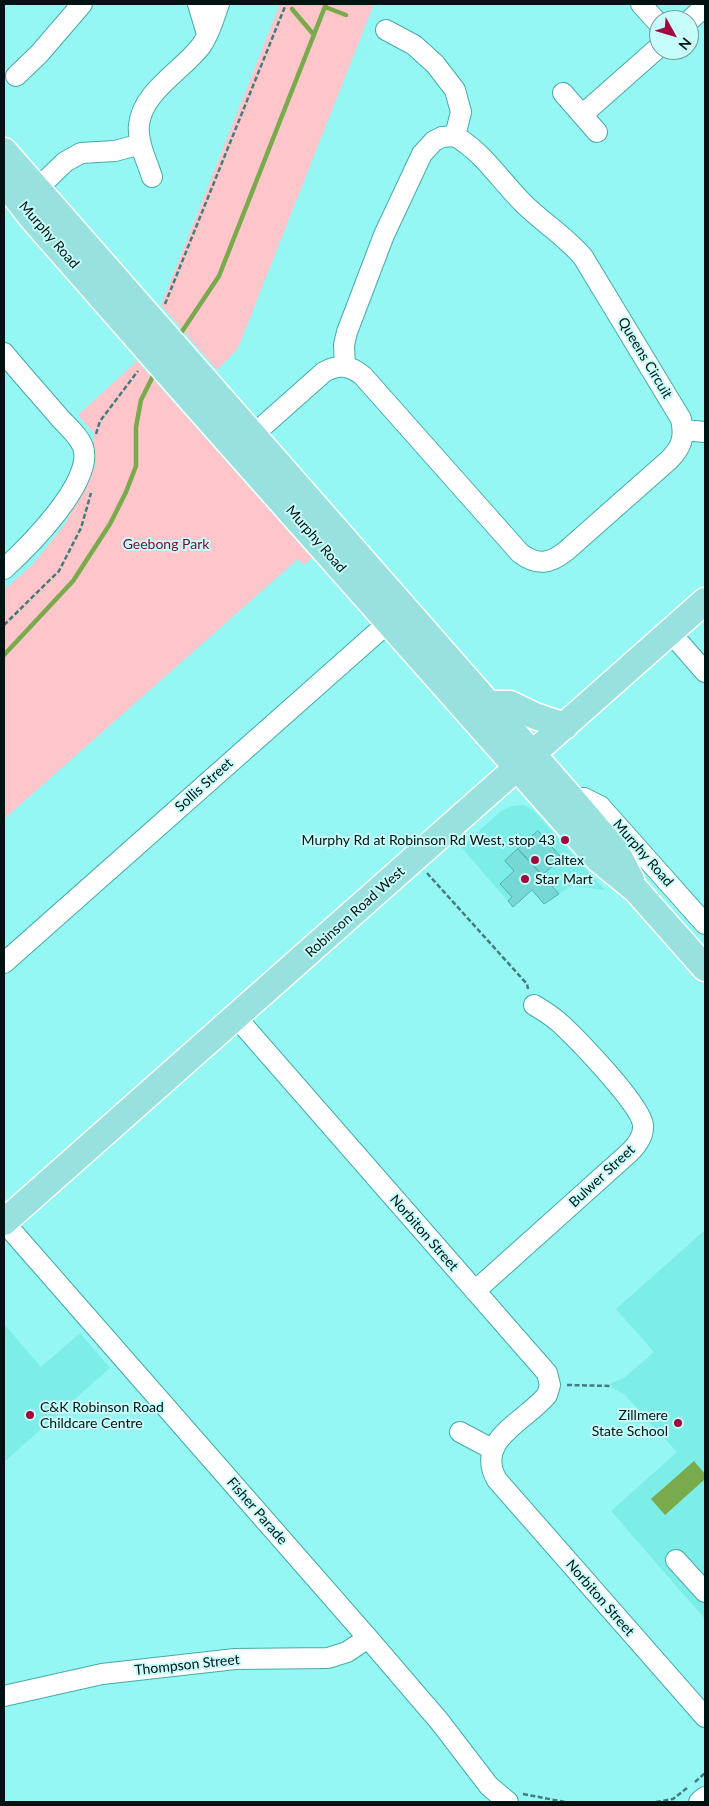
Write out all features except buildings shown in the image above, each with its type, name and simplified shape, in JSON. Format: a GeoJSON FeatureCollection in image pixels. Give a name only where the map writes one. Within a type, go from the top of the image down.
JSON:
{"type":"FeatureCollection","features":[{"type":"Feature","properties":{"kind":"main road","name":"Murphy Road"},"geometry":{"type":"LineString","coordinates":[[4,151],[158,327],[245,442]]}},
{"type":"Feature","properties":{"kind":"main road","name":"Murphy Road"},"geometry":{"type":"LineString","coordinates":[[4,182],[32,218],[245,442],[525,761],[571,798],[616,851],[636,890]]}},
{"type":"Feature","properties":{"kind":"main road","name":"Robinson Road West"},"geometry":{"type":"LineString","coordinates":[[4,1222],[705,601]]}},
{"type":"Feature","properties":{"kind":"main road","name":"Murphy Road"},"geometry":{"type":"LineString","coordinates":[[396,615],[488,704],[525,761],[598,859],[636,890],[705,968]]}},
{"type":"Feature","properties":{"kind":"main road"},"geometry":{"type":"LineString","coordinates":[[488,704],[510,704],[535,716],[565,726]]}},
{"type":"Feature","properties":{"kind":"street"},"geometry":{"type":"LineString","coordinates":[[16,76],[39,54],[82,4]]}},
{"type":"Feature","properties":{"kind":"street"},"geometry":{"type":"LineString","coordinates":[[198,4],[207,34]]}},
{"type":"Feature","properties":{"kind":"street"},"geometry":{"type":"LineString","coordinates":[[152,177],[142,144],[139,125],[148,97],[173,76],[196,51],[207,34],[219,4]]}},
{"type":"Feature","properties":{"kind":"street"},"geometry":{"type":"LineString","coordinates":[[345,366],[344,345],[347,332],[384,235],[422,154],[434,141],[442,137],[455,136],[461,112],[455,90],[435,64],[414,45],[386,30]]}},
{"type":"Feature","properties":{"kind":"street"},"geometry":{"type":"LineString","coordinates":[[582,115],[649,56]]}},
{"type":"Feature","properties":{"kind":"street"},"geometry":{"type":"LineString","coordinates":[[563,93],[597,132]]}},
{"type":"Feature","properties":{"kind":"street","name":"Queens Circuit"},"geometry":{"type":"LineString","coordinates":[[455,136],[480,154],[523,203],[567,238],[583,256],[676,410],[683,430]]}},
{"type":"Feature","properties":{"kind":"street"},"geometry":{"type":"LineString","coordinates":[[38,189],[65,162],[81,153],[115,151],[142,144]]}},
{"type":"Feature","properties":{"kind":"street"},"geometry":{"type":"LineString","coordinates":[[4,569],[34,541],[72,488],[84,462],[83,446],[6,360]]}},
{"type":"Feature","properties":{"kind":"street"},"geometry":{"type":"LineString","coordinates":[[245,442],[324,372],[331,368],[345,366],[363,376],[520,553],[534,562],[552,561],[566,551],[677,452],[681,445],[683,430],[705,432]]}},
{"type":"Feature","properties":{"kind":"street","name":"Sollis Street"},"geometry":{"type":"LineString","coordinates":[[4,963],[396,615]]}},
{"type":"Feature","properties":{"kind":"street"},"geometry":{"type":"LineString","coordinates":[[670,632],[705,672]]}},
{"type":"Feature","properties":{"kind":"street","name":"Murphy Road"},"geometry":{"type":"LineString","coordinates":[[571,798],[584,798],[600,806],[705,924]]}},
{"type":"Feature","properties":{"kind":"street","name":"Bulwer Street"},"geometry":{"type":"LineString","coordinates":[[475,1291],[630,1152],[638,1143],[642,1133],[641,1119],[631,1101],[562,1024],[534,1005]]}},
{"type":"Feature","properties":{"kind":"street","name":"Norbiton Street"},"geometry":{"type":"LineString","coordinates":[[236,1016],[541,1366],[550,1378],[550,1385]]}},
{"type":"Feature","properties":{"kind":"street","name":"Fisher Parade"},"geometry":{"type":"LineString","coordinates":[[4,1222],[368,1638],[440,1722],[489,1786],[513,1796]]}},
{"type":"Feature","properties":{"kind":"street"},"geometry":{"type":"LineString","coordinates":[[460,1432],[492,1449],[501,1437],[542,1402],[547,1395],[550,1385]]}},
{"type":"Feature","properties":{"kind":"street","name":"Norbiton Street"},"geometry":{"type":"LineString","coordinates":[[492,1449],[490,1462],[497,1480],[705,1717]]}},
{"type":"Feature","properties":{"kind":"street"},"geometry":{"type":"LineString","coordinates":[[676,1560],[705,1592]]}},
{"type":"Feature","properties":{"kind":"street","name":"Thompson Street"},"geometry":{"type":"LineString","coordinates":[[4,1696],[102,1674],[235,1658],[328,1658],[347,1652],[368,1638]]}},
{"type":"Feature","properties":{"kind":"street"},"geometry":{"type":"LineString","coordinates":[[699,1802],[705,1797]]}},
{"type":"Feature","properties":{"kind":"path"},"geometry":{"type":"LineString","coordinates":[[158,327],[167,320],[162,312],[286,4]]}},
{"type":"Feature","properties":{"kind":"path"},"geometry":{"type":"LineString","coordinates":[[415,858],[527,984],[534,1005]]}},
{"type":"Feature","properties":{"kind":"path"},"geometry":{"type":"LineString","coordinates":[[550,1385],[612,1386]]}},
{"type":"Feature","properties":{"kind":"path"},"geometry":{"type":"LineString","coordinates":[[656,1802],[673,1799],[705,1773]]}},
{"type":"Feature","properties":{"kind":"path"},"geometry":{"type":"LineString","coordinates":[[513,1796],[524,1795],[565,1802]]}},
{"type":"Feature","properties":{"kind":"shaded area"},"geometry":{"type":"Polygon","coordinates":[[[523,805],[533,810],[605,890],[571,886],[544,904],[532,890],[513,907],[461,847],[501,811],[512,806],[523,805]]]}},
{"type":"Feature","properties":{"kind":"shaded area","name":"Zillmere State School"},"geometry":{"type":"Polygon","coordinates":[[[705,1230],[705,1619],[611,1511],[677,1452],[624,1394],[614,1389],[610,1384],[625,1377],[654,1352],[616,1309],[705,1230]]]}},
{"type":"Feature","properties":{"kind":"shaded area","name":"C&K Robinson Road Childcare Centre"},"geometry":{"type":"Polygon","coordinates":[[[4,1324],[41,1367],[80,1333],[110,1368],[4,1462],[4,1324]]]}},
{"type":"Feature","properties":{"kind":"shaded area"},"geometry":{"type":"Polygon","coordinates":[[[694,1461],[705,1474],[705,1479],[665,1515],[651,1499],[694,1461]]]}},
{"type":"Feature","properties":{"kind":"green space"},"geometry":{"type":"Polygon","coordinates":[[[280,4],[374,4],[238,348],[217,370],[161,305],[280,4]]]}},
{"type":"Feature","properties":{"kind":"green space","name":"Geebong Park"},"geometry":{"type":"Polygon","coordinates":[[[137,361],[312,558],[304,565],[298,559],[4,819],[4,590],[34,563],[65,524],[95,466],[93,432],[78,415],[137,361]]]}},
{"type":"Feature","properties":{"kind":"waterway"},"geometry":{"type":"LineString","coordinates":[[181,333],[219,276],[326,4]]}},
{"type":"Feature","properties":{"kind":"waterway"},"geometry":{"type":"LineString","coordinates":[[325,7],[346,15]]}},
{"type":"Feature","properties":{"kind":"waterway"},"geometry":{"type":"LineString","coordinates":[[292,9],[314,35]]}},
{"type":"Feature","properties":{"kind":"waterway"},"geometry":{"type":"LineString","coordinates":[[4,655],[73,581],[110,524],[126,492],[136,466],[136,427],[141,400],[154,374]]}},
{"type":"Feature","properties":{"kind":"place","name":"Murphy Rd at Robinson Rd West, stop 43"},"geometry":{"type":"Point","coordinates":[565,840]}},
{"type":"Feature","properties":{"kind":"place","name":"Caltex"},"geometry":{"type":"Point","coordinates":[535,860]}},
{"type":"Feature","properties":{"kind":"place","name":"Star Mart"},"geometry":{"type":"Point","coordinates":[525,879]}},
{"type":"Feature","properties":{"kind":"place","name":"C&K Robinson Road Childcare Centre"},"geometry":{"type":"Point","coordinates":[30,1415]}},
{"type":"Feature","properties":{"kind":"place","name":"Zillmere State School"},"geometry":{"type":"Point","coordinates":[678,1423]}}]}
